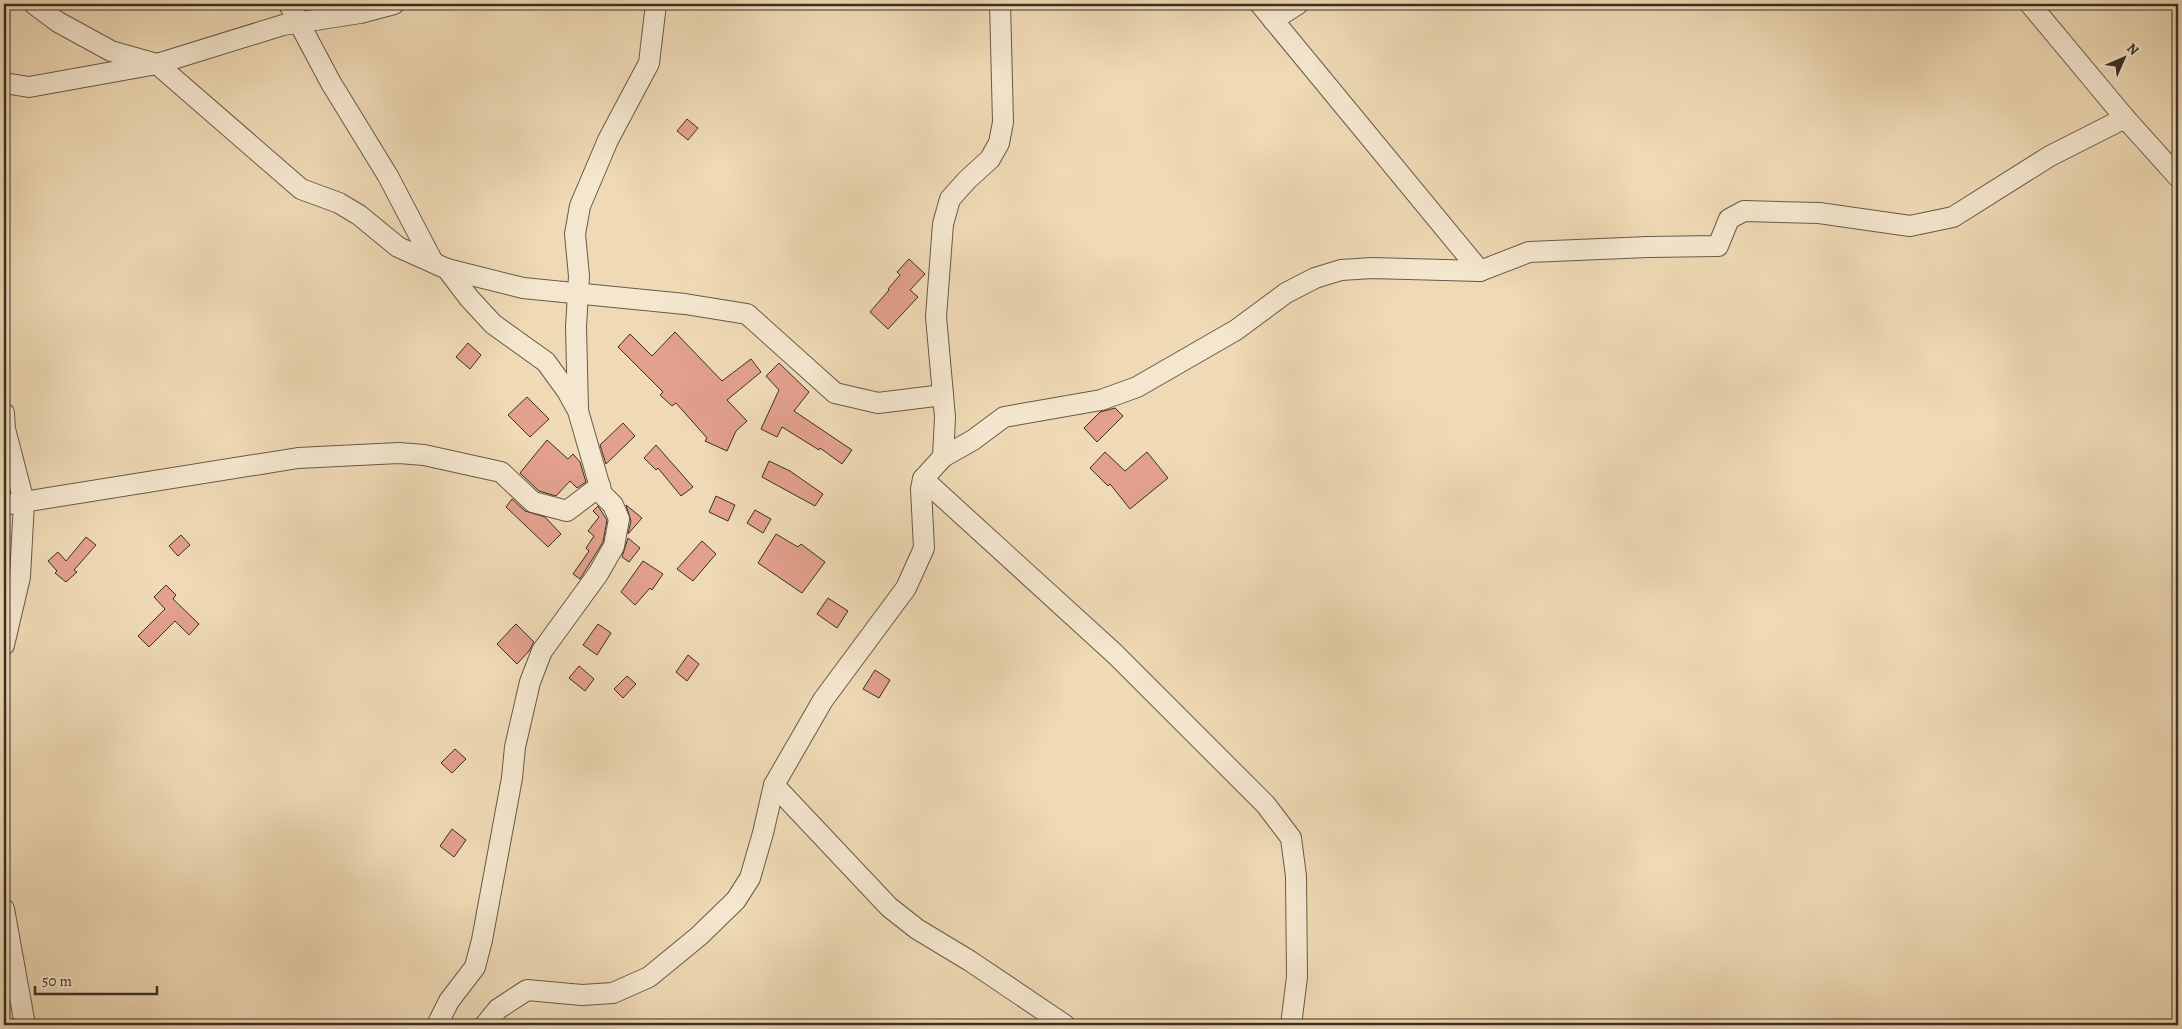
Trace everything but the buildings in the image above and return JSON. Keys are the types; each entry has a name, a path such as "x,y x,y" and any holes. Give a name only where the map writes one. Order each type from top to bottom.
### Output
{"street":[{"path":"34,4 58,22 111,51 157,64 301,189 339,203 359,215 398,246 440,266 524,288 685,304 747,314 835,393 878,402 943,395"},
{"path":"289,4 331,83 440,266 493,324 546,362 567,391 578,411 602,494 612,505 619,519 614,546 598,574 542,651 530,682 515,747 512,778 480,949 475,967 449,1001 437,1025"},
{"path":"4,83 30,87 157,64 283,25 360,13 394,4"},
{"path":"578,411 576,327 578,292 575,234 580,206 608,140 649,63 656,4"},
{"path":"943,457 945,417 936,317 943,224 950,199 966,180 990,160 999,143 1003,122 1000,4"},
{"path":"1260,4 1480,271"},
{"path":"1273,20 1298,4"},
{"path":"2030,4 2125,118 2178,176"},
{"path":"485,1025 498,1009 527,990 582,995 613,993 649,977 699,936 736,900 750,878 774,785 823,700 906,588 924,548 921,490 923,479 943,457 973,440 1004,417 1101,400 1137,387 1236,330 1286,293 1315,278 1341,270 1372,268 1480,271 1530,252 1718,246 1730,219 1744,211 1819,213 1910,226 1953,217 2050,156 2125,118"},
{"path":"4,413 5,429 24,502 20,577 4,645"},
{"path":"4,505 298,458 370,454 424,455 501,472 533,502 567,511 600,486"},
{"path":"923,479 1115,654 1266,806 1291,838 1296,876 1297,977 1292,1025"},
{"path":"774,785 889,907 917,929 970,961 1065,1025"},
{"path":"4,909 25,1025"}]}
